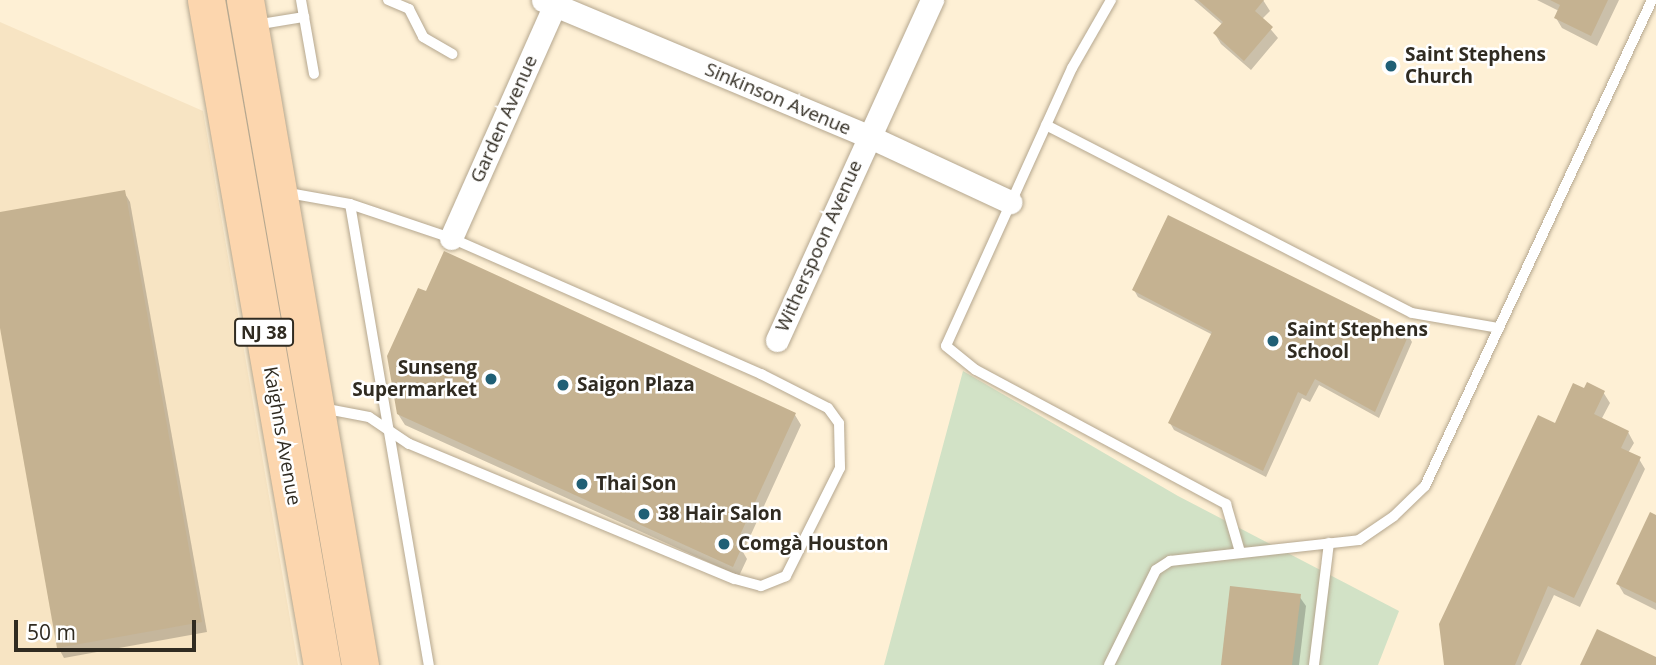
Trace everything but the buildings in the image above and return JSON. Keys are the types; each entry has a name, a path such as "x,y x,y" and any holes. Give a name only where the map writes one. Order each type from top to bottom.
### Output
{"highway":[{"name":"Kaighns Avenue","path":"206,0 321,665"},
{"name":"Kaighns Avenue","path":"248,13 360,665"}],"street":[{"name":"Witherspoon Avenue","path":"777,340 932,0"},
{"name":"Sinkinson Avenue","path":"552,2 868,136 1010,202"},
{"name":"Garden Avenue","path":"451,237 552,2"}],"lane":[{"path":"301,0 314,74"},
{"path":"388,0 411,5 423,37 453,54"},
{"path":"1111,0 1100,14 1046,125 946,345 976,370 1226,504 1240,552"},
{"path":"1109,665 1156,570 1170,561 1359,540 1394,516 1425,486 1652,0"},
{"path":"248,13 304,17"},
{"path":"1046,125 1412,313 1499,328"},
{"path":"278,191 350,204 451,237 761,374 828,408 839,423 840,468 786,576 761,586 734,579 409,444 369,417 316,407"},
{"path":"350,204 429,665"},
{"path":"1314,665 1329,543"}],"shaded area":[{"path":"0,22 203,111 298,665 0,665"}],"green space":[{"path":"963,371 1178,496 1399,611 1378,665 884,665"}],"place":[{"name":"Saint Stephens Church","path":"1391,66"},
{"name":"Saint Stephens School","path":"1273,341"},
{"name":"Sunseng Supermarket","path":"491,379"},
{"name":"Saigon Plaza","path":"563,385"},
{"name":"Thai Son","path":"582,484"},
{"name":"38 Hair Salon","path":"644,514"},
{"name":"Comgà Houston","path":"724,544"}]}
